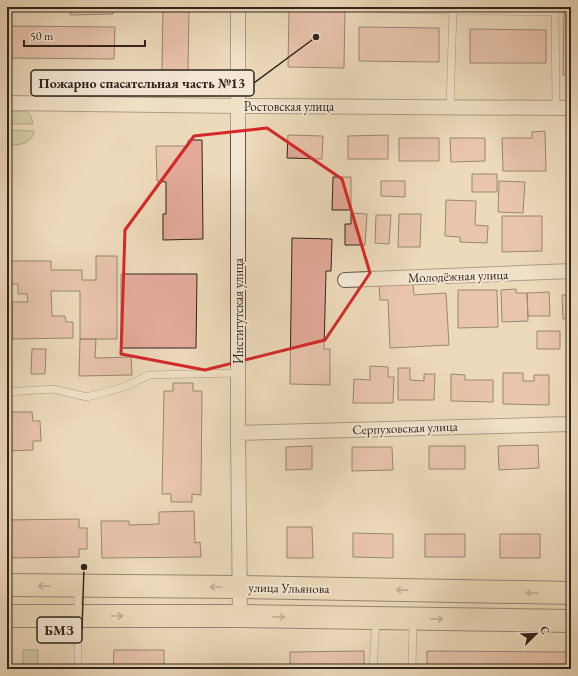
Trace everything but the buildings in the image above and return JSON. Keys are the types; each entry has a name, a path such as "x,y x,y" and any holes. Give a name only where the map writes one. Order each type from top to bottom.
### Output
{"main road":[{"name":"улица Ульянова","path":"7,585 240,587 571,593"},
{"path":"7,616 240,616 571,622"}],"street":[{"name":"Институтская улица","path":"238,7 238,433 240,616"},
{"name":"Ростовская улица","path":"7,103 571,108"},
{"name":"Молодёжная улица","path":"345,280 571,271"},
{"name":"Серпуховская улица","path":"238,433 571,424"}],"lane":[{"path":"379,10 555,9 556,108"},
{"path":"450,107 452,10"},
{"path":"7,392 53,390 87,397 124,387 149,375 238,373"},
{"path":"78,586 78,669"},
{"path":"373,669 376,618"},
{"path":"412,669 413,618"}],"highlighted area":[{"path":"267,128 342,179 370,273 325,340 205,370 121,354 125,230 194,136"}],"green space":[{"path":"7,111 26,111 31,116 33,124 7,124"},
{"path":"7,130 34,131 33,136 27,142 7,145"},
{"path":"23,650 38,650 38,669 23,669"}],"place":[{"name":"Пожарно спасательная часть №13","path":"316,37"},
{"name":"БМЗ","path":"84,567"}]}
